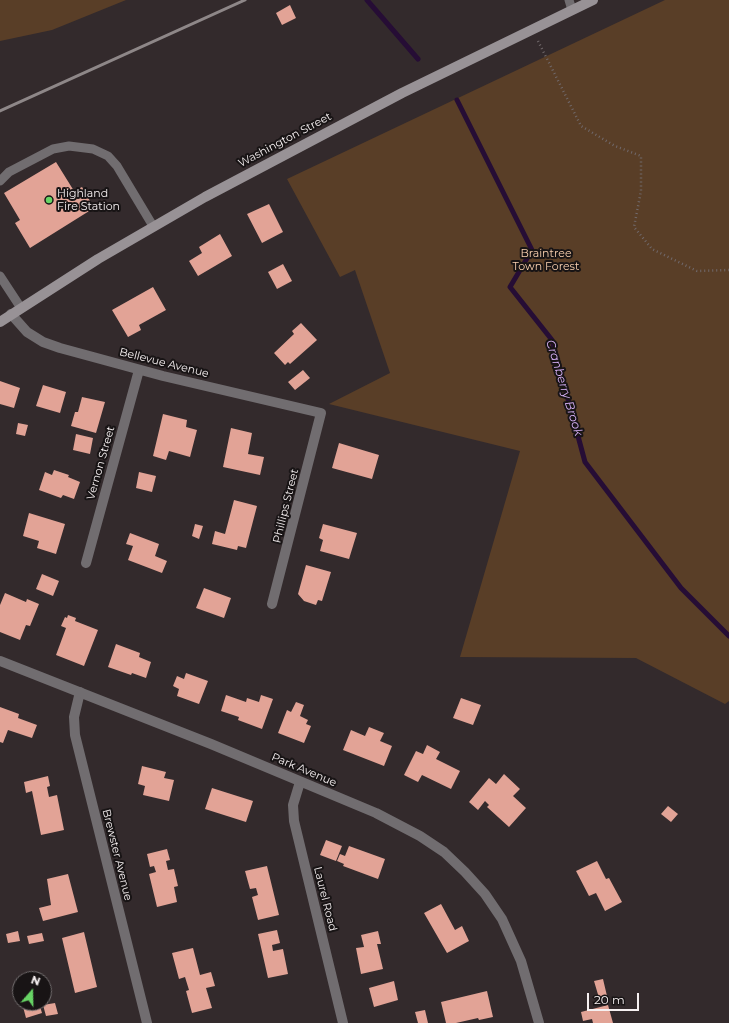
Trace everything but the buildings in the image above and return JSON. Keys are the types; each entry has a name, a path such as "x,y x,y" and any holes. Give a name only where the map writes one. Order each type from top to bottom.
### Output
{"main road":[{"name":"Washington Street","path":"0,322 20,308 153,226 287,152 532,28 571,5 593,0"}],"street":[{"name":"Bellevue Avenue","path":"11,314 27,332 43,342 140,370 321,413"},
{"name":"Vernon Street","path":"86,563 140,370"},
{"name":"Phillips Street","path":"272,604 321,413"},
{"name":"Park Avenue","path":"0,661 300,782 408,828 455,861 480,888 502,919 516,946 539,1023"},
{"name":"Brewster Avenue","path":"80,692 74,717 75,735 147,1023"},
{"name":"Laurel Road","path":"300,782 293,805 294,821 343,1023"}],"lane":[{"path":"0,181 9,172 53,149 69,146 92,149 108,156 117,166 153,226"},
{"path":"0,276 20,308"}],"path":[{"path":"532,28 581,126 615,146 641,156 642,191 634,227 652,249 697,271 729,270"}],"green space":[{"path":"0,0 126,0 52,30 0,41"},
{"name":"Braintree Town Forest","path":"665,0 729,0 729,701 725,704 636,658 460,657 520,451 329,404 390,373 355,270 340,277 287,179"}],"waterway":[{"name":"Cranberry Brook","path":"367,0 418,59"},
{"name":"Cranberry Brook","path":"457,100 532,250 510,287 552,340 585,462 681,588 729,636"}],"railway":[{"path":"0,111 245,0"}],"place":[{"name":"Highland Fire Station","path":"49,200"}]}
